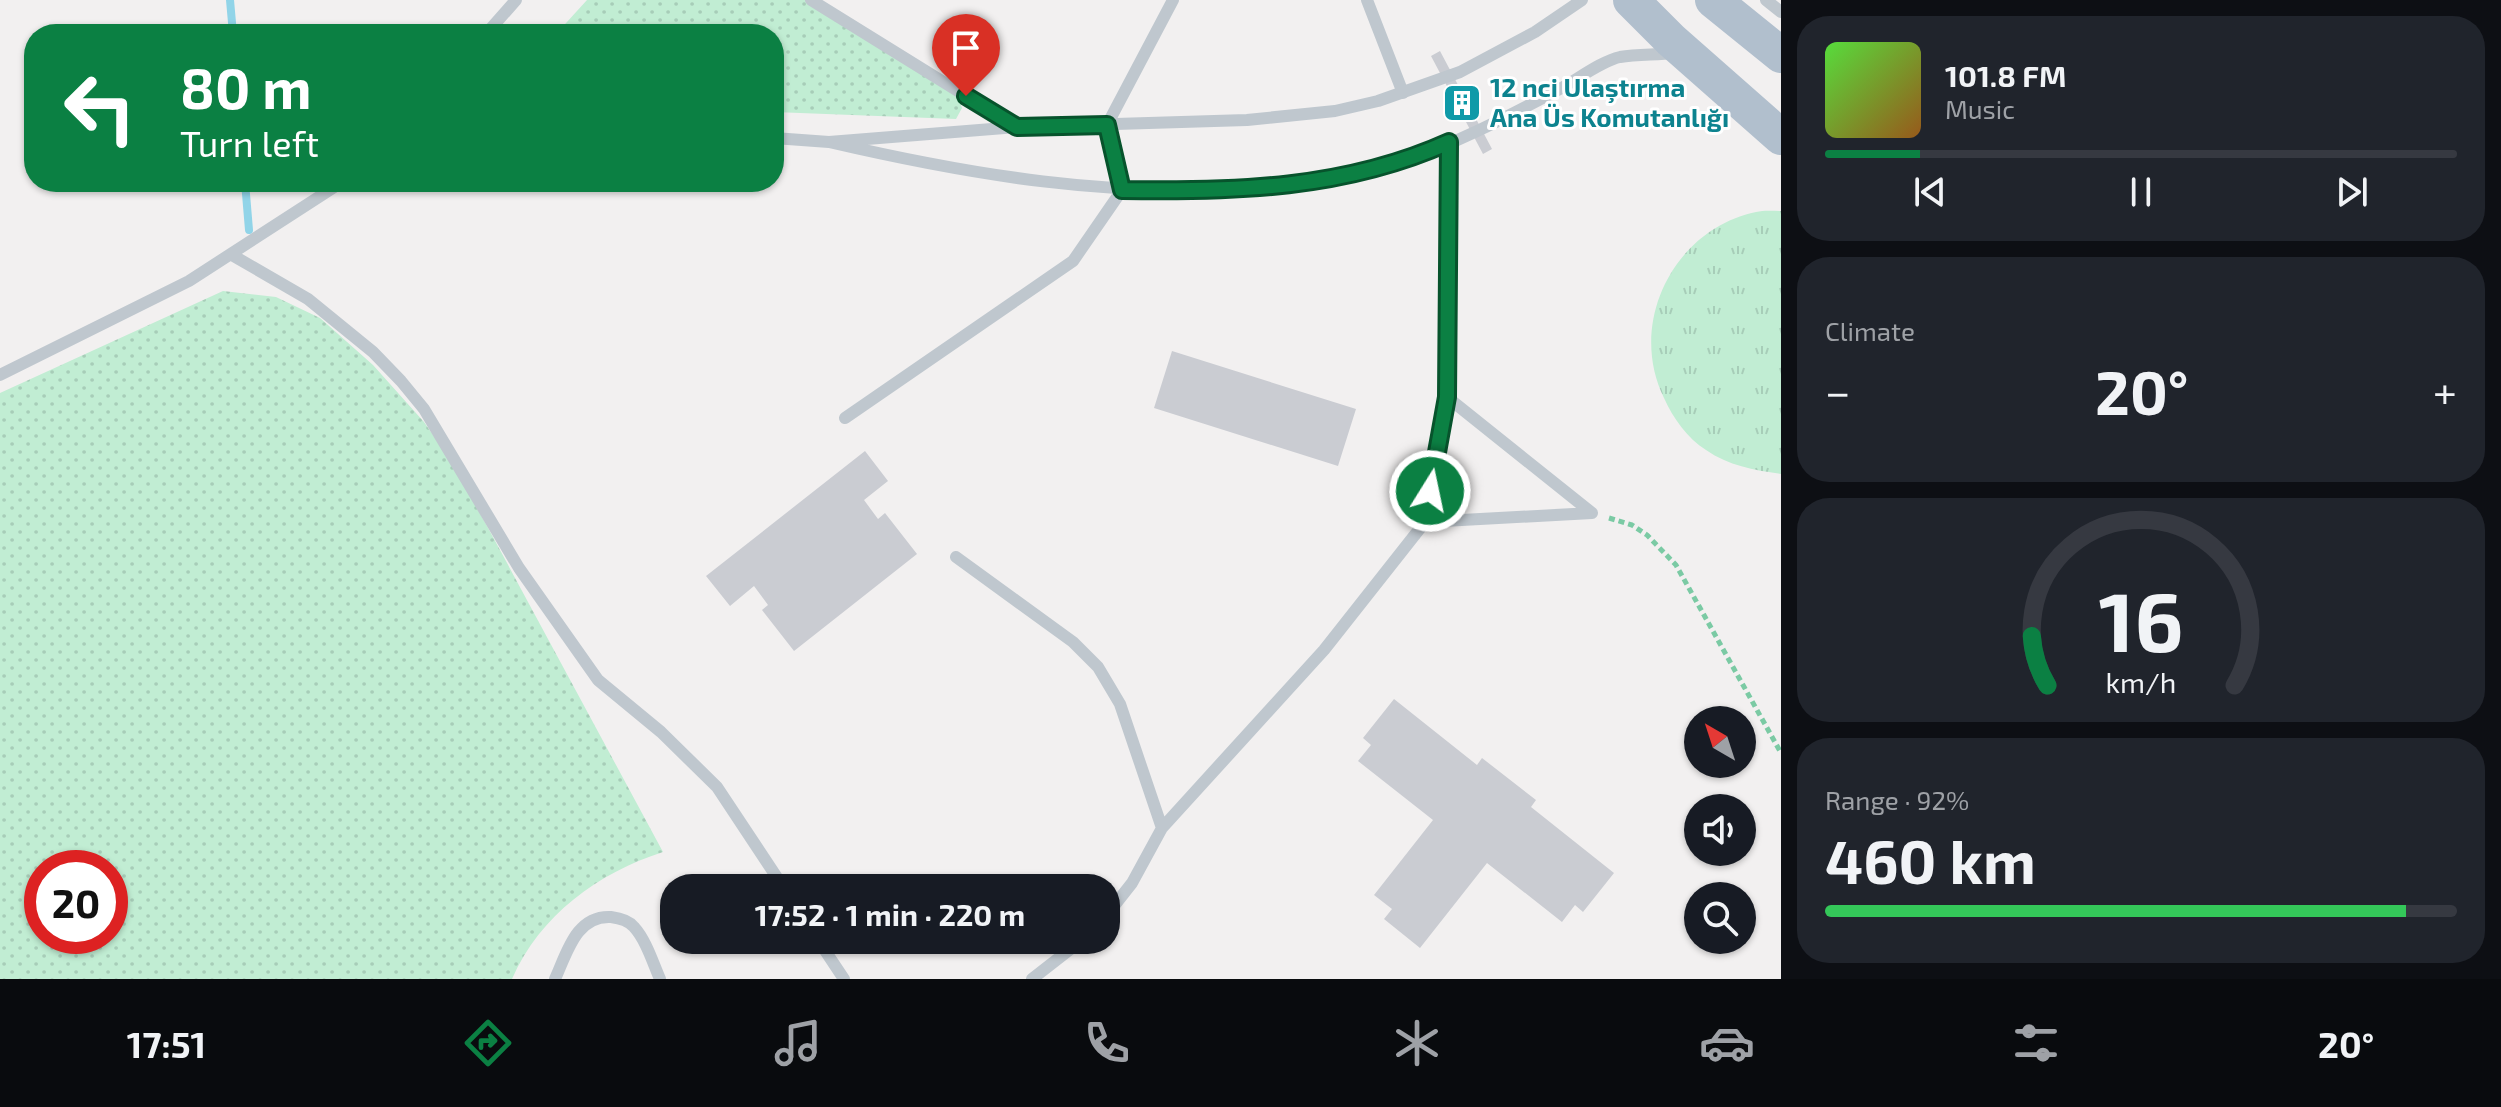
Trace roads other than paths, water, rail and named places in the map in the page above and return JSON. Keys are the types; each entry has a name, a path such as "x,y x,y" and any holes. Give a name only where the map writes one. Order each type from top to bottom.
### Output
{"main road":[{"path":"1631,0 1781,137"},
{"path":"1713,0 1781,55"}],"lane":[{"path":"495,24 516,0"},
{"path":"811,0 1017,127"},
{"path":"845,418 1073,261 1122,190 1107,125 1173,0"},
{"path":"1367,0 1403,93"},
{"path":"829,142 1017,127 1292,117 1335,111 1403,93 1460,72 1498,54 1582,0"},
{"path":"1766,0 1781,12"},
{"path":"784,139 829,142 951,168 1036,181 1122,190 1229,190 1321,181 1395,164 1524,108 1617,58 1686,52"},
{"path":"1120,898 1132,883 1162,828 1324,650 1425,522 1447,397 1449,142"},
{"path":"0,375 189,281 327,192"},
{"path":"232,255 308,299 352,334 401,381 431,420 519,568 598,680 661,732 717,787 775,874"},
{"path":"1425,522 1592,513 1447,397"},
{"path":"956,557 1073,642 1098,667 1120,704 1162,828"},
{"path":"555,979 577,932 593,920 611,917 637,929 660,979"},
{"path":"827,954 844,979"},
{"path":"1032,979 1064,954"}],"waterway":[{"path":"230,0 232,24"},
{"path":"246,192 249,230"}],"place":[{"name":"12 nci Ulaştırma Ana Üs Komutanlığı","path":"1462,103"}]}
